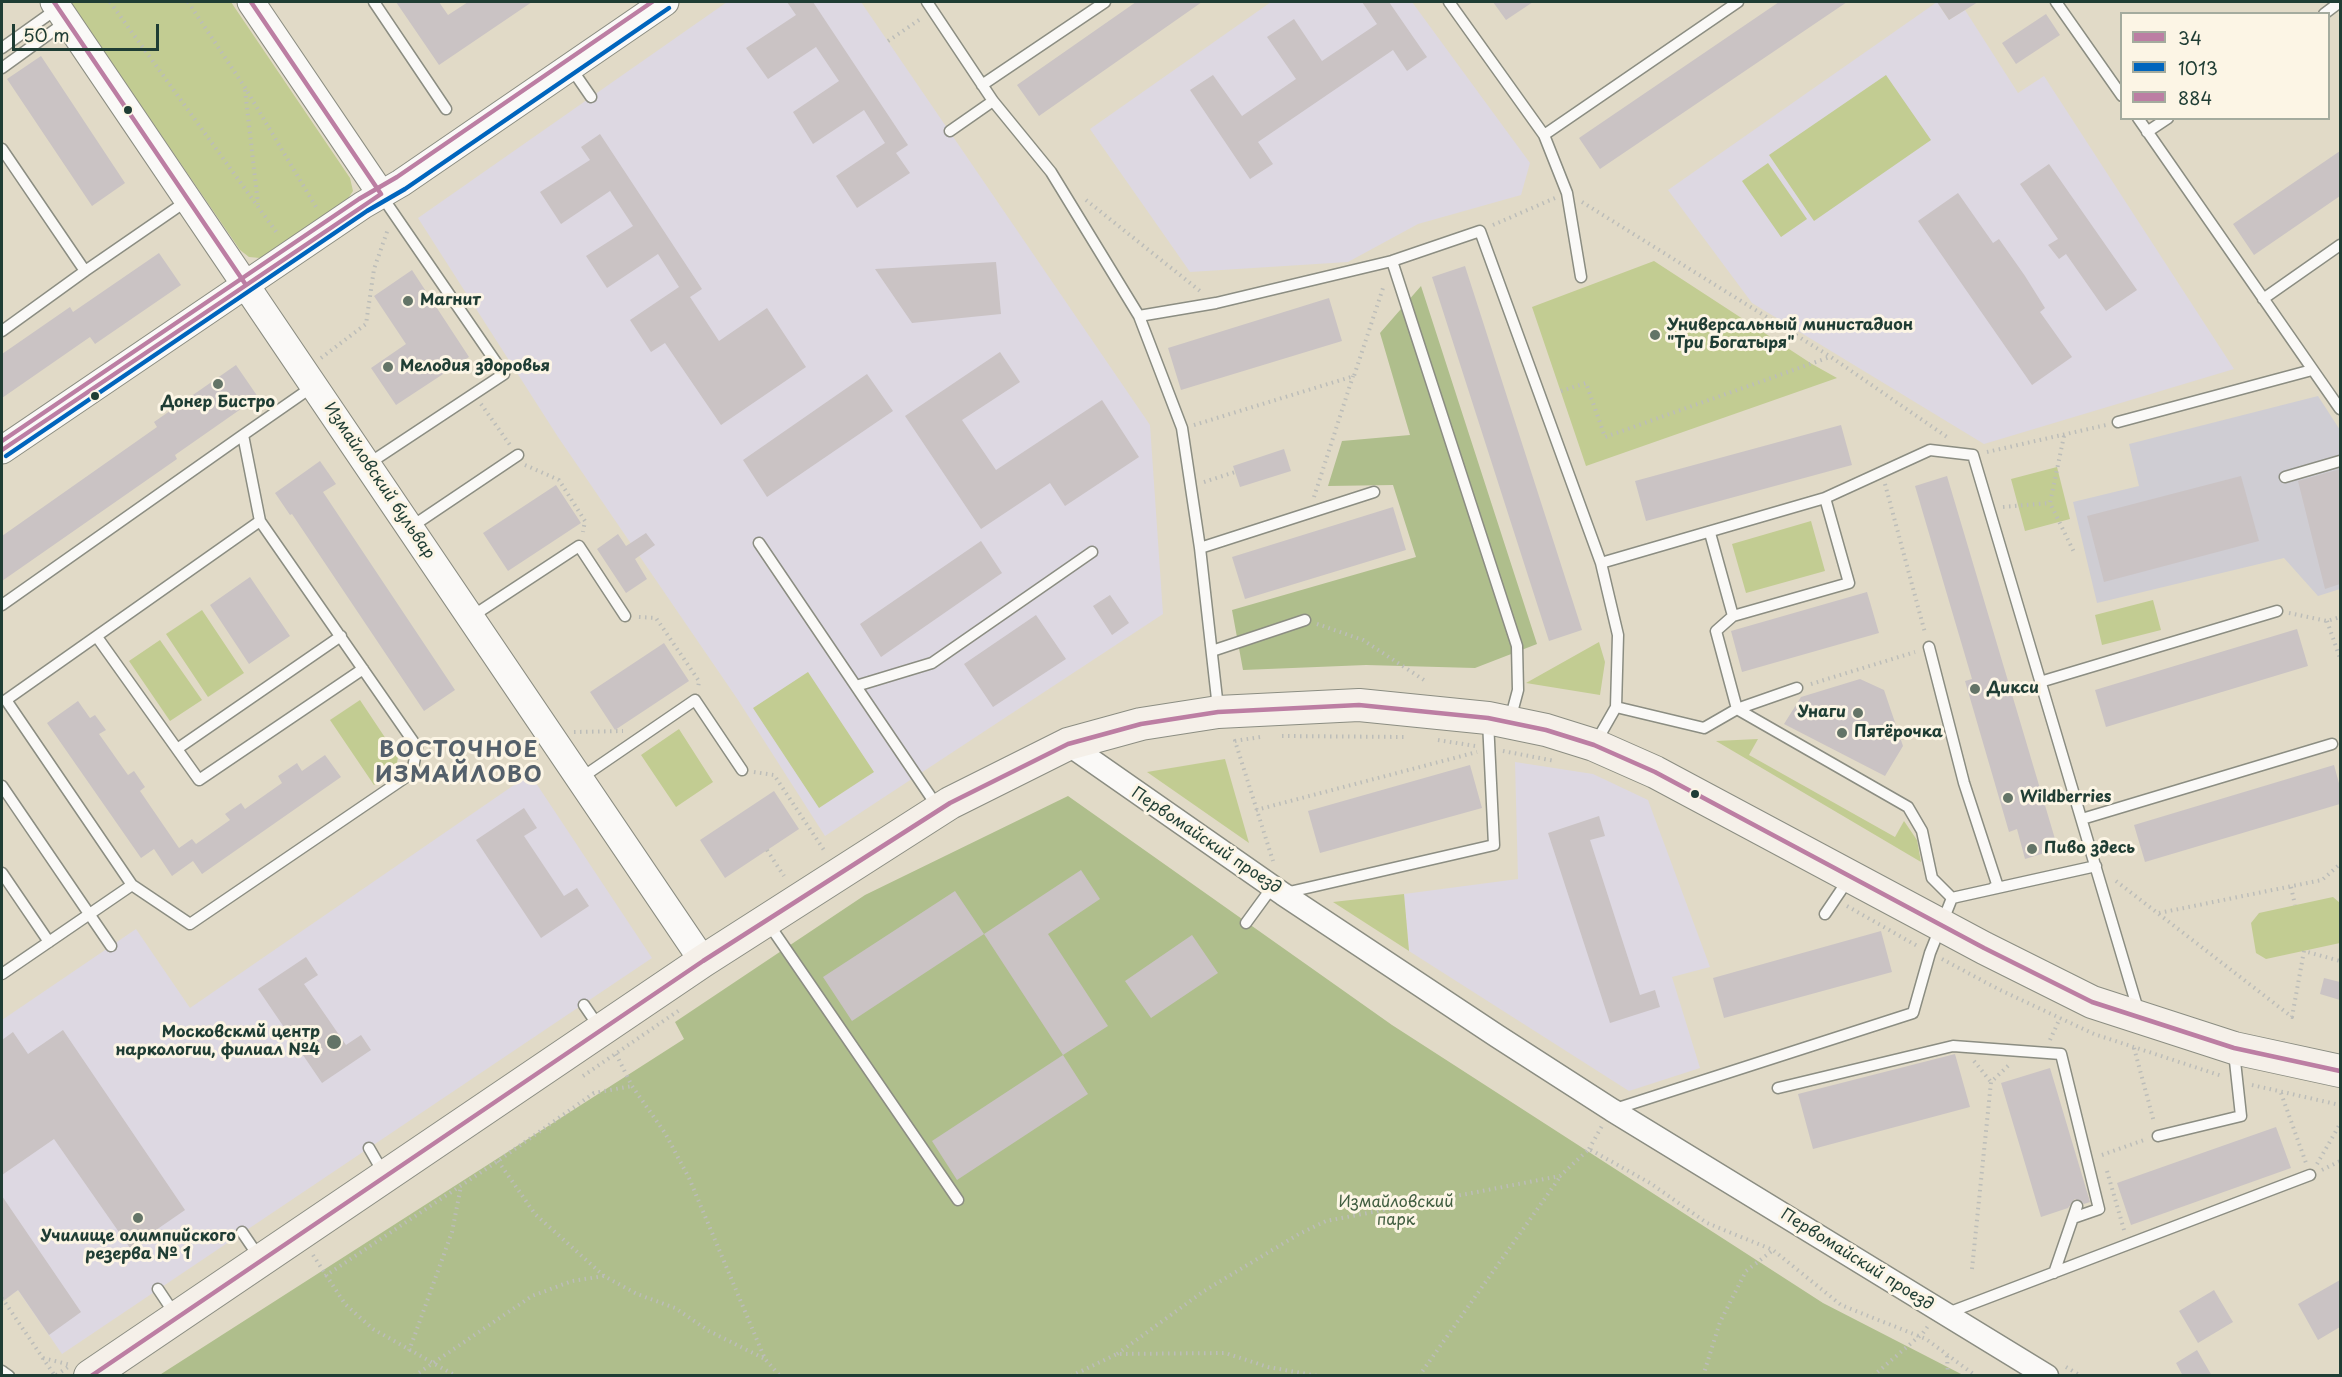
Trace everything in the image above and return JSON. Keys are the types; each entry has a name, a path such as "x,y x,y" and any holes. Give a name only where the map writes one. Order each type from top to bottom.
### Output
{"main road":[{"path":"81,1370 177,1318 386,1176 609,1042 703,961 939,810 1068,744 1141,724 1218,712 1359,705 1499,720 1594,745 1655,772 1843,888 1947,911 2061,987 2092,1002 2137,1033 2234,1048 2340,1071"}],"street":[{"path":"2,450 246,285 387,203 665,2"},
{"path":"254,3 387,203"},
{"name":"Измайловский бульвар","path":"60,10 246,285 316,373 367,465 703,961"},
{"name":"Первомайский проезд","path":"1068,744 1278,890 1612,1110 2047,1376"}],"lane":[{"path":"374,2 446,109"},
{"path":"982,85 1105,2"},
{"path":"1449,2 1544,135 1568,193 1581,277"},
{"path":"1544,135 1738,2"},
{"path":"2056,2 2120,95"},
{"path":"2327,12 2340,2"},
{"path":"930,6 993,101 1051,172 1139,316 1182,429 1200,548 1218,712"},
{"path":"2,48 60,10"},
{"path":"2,68 60,10"},
{"path":"571,68 591,97"},
{"path":"950,131 993,101"},
{"path":"2139,120 2340,409"},
{"path":"2147,132 2165,120"},
{"path":"2,149 85,271"},
{"path":"2,331 189,200"},
{"path":"367,465 504,374 387,203"},
{"path":"1139,316 1216,303 1392,261 1480,231 1601,563 1618,635 1616,707 1594,745"},
{"path":"2263,299 2340,245"},
{"path":"1246,923 1278,890 1494,844 1489,749 1499,720 1518,690 1517,646 1392,261"},
{"path":"2118,422 2312,370"},
{"path":"2,605 243,435 316,373"},
{"path":"243,435 260,521 417,747 412,773 190,924 132,885 4,698 98,637 260,521"},
{"path":"1601,563 1825,498 1930,450 1973,455 2096,866 2137,1033"},
{"path":"410,527 518,456"},
{"path":"2285,477 2340,461"},
{"path":"1200,548 1374,492"},
{"path":"1825,498 1849,584 1733,616 1716,631 1737,709 1908,807 1922,831 1932,878 1947,911"},
{"path":"1710,533 1733,616"},
{"path":"759,543 939,810"},
{"path":"471,617 579,546 625,616"},
{"path":"856,686 932,663 1092,552"},
{"path":"2040,682 2277,610"},
{"path":"1212,651 1305,620"},
{"path":"177,748 341,636"},
{"path":"98,637 199,780 363,669"},
{"path":"1929,647 1964,783 1998,887"},
{"path":"1616,707 1704,728 1737,709 1797,688"},
{"path":"580,778 695,700 742,770"},
{"path":"2082,819 2332,744"},
{"path":"2,786 111,946"},
{"path":"1612,1110 1913,1014 1930,953 1947,911 1998,887 2096,866"},
{"path":"2,873 49,942"},
{"path":"2,974 132,885"},
{"path":"1825,915 1843,888"},
{"path":"765,920 958,1200"},
{"path":"584,1005 609,1042"},
{"path":"1778,1088 1953,1046 2061,1054 2099,1209 2073,1218"},
{"path":"2158,1136 2241,1116 2234,1048"},
{"path":"369,1148 386,1176"},
{"path":"1945,1314 2310,1175"},
{"path":"2054,1273 2077,1206"},
{"path":"242,1232 262,1261"},
{"path":"158,1289 177,1318"},
{"path":"2,1371 9,1376"}],"path":[{"path":"110,2 277,233"},
{"path":"188,2 244,86 316,207"},
{"path":"888,41 930,6"},
{"path":"244,86 258,207"},
{"path":"1051,172 1216,303"},
{"path":"1480,231 1568,193 1831,357 1973,455 2118,422"},
{"path":"316,373 366,324 387,203"},
{"path":"1309,513 1392,261"},
{"path":"1561,391 1586,383 1605,437 1831,357"},
{"path":"1182,429 1354,376"},
{"path":"474,394 525,466 559,480 585,521 579,546"},
{"path":"2064,436 2050,503 2074,552"},
{"path":"1190,486 1235,472"},
{"path":"1797,688 1929,647 1881,472"},
{"path":"1988,508 2050,503"},
{"path":"2277,610 2327,621 2340,617"},
{"path":"625,616 656,618 699,681 695,700"},
{"path":"1305,620 1363,640 1427,682"},
{"path":"2327,621 2340,658"},
{"path":"570,732 650,731"},
{"path":"1266,736 1235,741 1278,890"},
{"path":"1277,736 1418,737"},
{"path":"1428,739 1560,762"},
{"path":"417,747 542,759"},
{"path":"1256,810 1489,749"},
{"path":"742,770 774,774 824,850"},
{"path":"767,850 784,876"},
{"path":"2158,914 2322,880 2340,864"},
{"path":"2096,866 2292,1017 2304,951 2340,962"},
{"path":"2291,887 2295,905"},
{"path":"1843,888 1930,953 2094,1034 2137,1033 2237,1080 2281,1093 2340,1105"},
{"path":"2045,1052 2060,1018"},
{"path":"2129,1245 2102,1153 2158,1136 2137,1033"},
{"path":"609,1042 632,1086 665,1133 688,1178 765,1359 780,1376"},
{"path":"1972,1269 1990,1082"},
{"path":"325,1276 498,1161 594,1093 632,1086"},
{"path":"2281,1093 2310,1175"},
{"path":"2310,1175 2340,1124"},
{"path":"1419,1376 1560,1176 1589,1149 1650,1183 1707,1223 1773,1250 1841,1305 1921,1335 1976,1376"},
{"path":"498,1161 535,1214 604,1276 637,1294 675,1308 709,1331 765,1359"},
{"path":"2310,1175 2340,1161"},
{"path":"1071,1376 1117,1354 1204,1291 1299,1234 1326,1221 1560,1176"},
{"path":"409,1351 452,1232 461,1186"},
{"path":"1704,1376 1719,1322 1746,1271 1773,1250"},
{"path":"312,1254 345,1304 373,1329 456,1376"},
{"path":"414,1376 532,1296 572,1281 604,1276"},
{"path":"2,1298 55,1376"},
{"path":"1873,1376 1921,1335"},
{"path":"1117,1354 1225,1353 1268,1367 1318,1376"},
{"path":"1947,1356 1948,1376"},
{"path":"43,1358 81,1370"}],"shaded area":[{"path":"727,2 861,2 1150,425 1163,614 825,836 738,700 558,437 418,218"},
{"path":"1271,2 1412,2 1530,163 1521,195 1418,224 1348,262 1190,272 1090,129"},
{"path":"1937,2 1949,20 1965,10 2018,93 2044,76 2234,369 1984,444 1752,303 1668,190"},
{"path":"2318,396 2340,430 2340,589 2318,596 2284,558 2097,603 2073,502 2139,486 2129,444"},
{"path":"1515,762 1593,774 1648,800 1710,967 1672,977 1700,1068 1629,1091 1409,951 1404,894 1518,879"},
{"path":"530,774 652,958 62,1354 18,1290 6,1298 2,1291 2,1020 136,929 190,1008"}],"green space":[{"path":"70,2 231,2 350,178 353,191 347,200 260,258 249,257 240,250"},
{"path":"1886,75 1931,140 1814,221 1769,155"},
{"path":"1768,163 1807,219 1781,237 1742,181"},
{"name":"Универсальный министадион \"Три Богатыря\"","path":"1654,261 1837,378 1586,466 1532,307"},
{"path":"1421,286 1537,644 1475,668 1366,665 1243,670 1232,610 1416,557 1393,485 1328,486 1342,441 1410,435 1380,333"},
{"path":"2057,467 2070,519 2025,531 2011,479"},
{"path":"1811,521 1825,571 1746,593 1732,544"},
{"path":"2153,600 2161,630 2102,645 2095,615"},
{"path":"202,610 244,673 208,697 166,634"},
{"path":"160,640 202,700 170,721 129,661"},
{"path":"1599,642 1605,662 1600,695 1526,683"},
{"path":"808,672 874,772 819,808 753,708"},
{"path":"360,700 398,757 396,769 374,785 330,720"},
{"path":"679,729 713,782 676,807 641,755"},
{"path":"1758,739 1749,755 1895,837 1904,821 1917,840 1921,862 1716,741"},
{"path":"1225,759 1249,843 1147,772"},
{"name":"Измайловский парк","path":"1068,796 1392,1025 1823,1303 1963,1375 158,1376 684,1039 675,1022 865,895"},
{"path":"1404,894 1409,951 1333,902"},
{"path":"2333,897 2340,903 2340,943 2266,959 2256,953 2251,923 2259,913"}],"building":[{"path":"396,2 439,2 448,15 468,2 532,2 439,65"},
{"path":"787,2 813,2 908,145 896,153 910,173 857,208 836,176 885,143 864,110 813,144 793,112 839,81 816,47 768,79 746,48 796,15"},
{"path":"1136,2 1202,2 1039,116 1017,85"},
{"path":"1362,2 1389,2 1427,57 1407,71 1393,50 1258,142 1273,164 1250,179 1190,90 1213,75 1242,116 1296,79 1267,37 1294,19 1322,61 1377,24"},
{"path":"1493,2 1533,2 1506,20"},
{"path":"1779,2 1847,2 1600,169 1579,138"},
{"path":"1937,2 1978,2 1949,20"},
{"path":"2046,14 2060,35 2016,64 2002,43"},
{"path":"41,56 125,183 92,206 7,79"},
{"path":"600,134 702,289 690,297 719,341 767,308 806,367 721,425 665,343 651,352 630,320 679,287 658,254 607,288 586,256 633,226 610,191 561,224 540,192 590,160 581,147"},
{"path":"2340,151 2340,196 2254,255 2233,224"},
{"path":"2049,164 2137,290 2106,311 2066,254 2059,259 2048,245 2058,239 2020,184"},
{"path":"1958,193 1993,243 1999,239 2025,276 2045,308 2040,312 2072,357 2032,385 1918,221"},
{"path":"159,253 181,285 95,344 90,337 2,398 2,354 70,307 73,312"},
{"path":"996,262 1001,314 912,323 875,269"},
{"path":"1465,266 1582,630 1549,641 1432,277"},
{"path":"412,270 469,357 396,405 371,368 406,344 374,296"},
{"path":"1329,298 1342,341 1181,390 1168,348"},
{"path":"1000,352 1020,382 962,420 996,470 1102,400 1139,457 1065,506 1050,483 981,529 905,416"},
{"path":"236,365 258,397 175,455 177,459 2,581 2,536 157,427 154,422"},
{"path":"867,374 893,411 767,497 743,460"},
{"path":"1841,425 1852,465 1646,521 1635,481"},
{"path":"1284,449 1291,471 1240,487 1233,466"},
{"path":"320,461 336,484 323,492 455,690 424,711 292,514 290,515 275,493"},
{"path":"2340,469 2340,584 2325,589 2298,481"},
{"path":"1947,476 2058,849 2025,859 2017,829 2009,832 1965,681 1972,679 1915,486"},
{"path":"2241,476 2259,541 2104,582 2087,516"},
{"path":"556,485 581,523 508,571 483,533"},
{"path":"1393,507 1406,550 1245,599 1232,557"},
{"path":"646,533 655,545 635,559 647,579 626,593 597,549 618,534 626,546"},
{"path":"981,541 1002,573 881,657 860,624"},
{"path":"250,577 290,636 249,664 210,605"},
{"path":"1867,592 1879,633 1742,672 1731,631"},
{"path":"1110,595 1129,623 1112,635 1093,606"},
{"path":"1036,615 1066,659 993,707 964,664"},
{"path":"2297,629 2308,666 2106,727 2095,690"},
{"path":"664,643 689,681 615,730 590,692"},
{"path":"1860,679 1884,690 1903,746 1885,776 1784,724 1801,697"},
{"path":"78,701 90,718 95,715 106,730 99,734 128,775 134,771 145,787 140,791 179,848 192,839 196,844 230,820 225,814 241,803 245,809 282,783 278,776 297,763 302,771 325,755 341,777 202,874 193,861 172,876 154,849 141,858 47,723"},
{"path":"1470,765 1482,808 1320,853 1308,811"},
{"path":"2334,765 2340,787 2340,804 2145,862 2134,825"},
{"path":"774,791 799,829 725,878 700,840"},
{"path":"524,808 537,828 524,836 564,896 577,888 589,906 541,938 476,840"},
{"path":"1599,816 1605,836 1590,840 1640,995 1655,990 1660,1007 1610,1023 1548,833"},
{"path":"1081,870 1100,899 1048,934 1108,1026 1063,1055 984,934"},
{"path":"955,891 984,934 852,1021 823,977"},
{"path":"1881,931 1892,972 1724,1018 1713,978"},
{"path":"1192,935 1218,973 1151,1018 1125,981"},
{"path":"306,957 318,975 304,984 346,1045 361,1035 371,1050 322,1083 258,989"},
{"path":"2324,978 2340,982 2340,1000 2320,994"},
{"path":"63,1030 185,1210 130,1248 54,1139 2,1175 2,1040 13,1032 28,1054"},
{"path":"1955,1054 1970,1107 1813,1149 1798,1094"},
{"path":"1063,1055 1088,1094 957,1180 932,1141"},
{"path":"2050,1068 2090,1202 2084,1204 2075,1199 2068,1208 2041,1217 2001,1083"},
{"path":"2276,1127 2291,1168 2131,1225 2117,1183"},
{"path":"2,1196 81,1312 49,1335 18,1290 2,1302"},
{"path":"2340,1280 2340,1327 2318,1340 2298,1304"},
{"path":"2214,1290 2233,1322 2198,1343 2179,1311"},
{"path":"2197,1350 2212,1376 2183,1376 2176,1363"}],"transit line":[{"name":"34","path":"54,2 246,285"},
{"name":"34","path":"2,450 381,194 251,2"},
{"name":"884","path":"2,441 359,199 397,177 652,2"},
{"name":"1013","path":"6,456 367,211 405,189 669,8"},
{"name":"34","path":"91,1376 703,961 950,803 1068,744 1141,724 1218,712 1359,705 1488,718 1546,730 1594,745 1655,772 1984,948 2092,1002 2234,1048 2340,1071"}],"place":[{"name":"Магнит","path":"408,301"},
{"name":"Универсальный министадион \"Три Богатыря\"","path":"1655,335"},
{"name":"Мелодия здоровья","path":"388,367"},
{"name":"Донер Бистро","path":"218,384"},
{"name":"Дикси","path":"1975,689"},
{"name":"Унаги","path":"1858,713"},
{"name":"Пятёрочка","path":"1842,733"},
{"name":"Wildberries","path":"2008,798"},
{"name":"Пиво здесь","path":"2032,849"},
{"name":"Московскмй центр наркологии, филиал №4","path":"334,1042"},
{"name":"Училище олимпийского резерва № 1","path":"138,1218"}],"district":[{"name":"ВОСТОЧНОЕ ИЗМАЙЛОВО","path":"459,764"}]}
